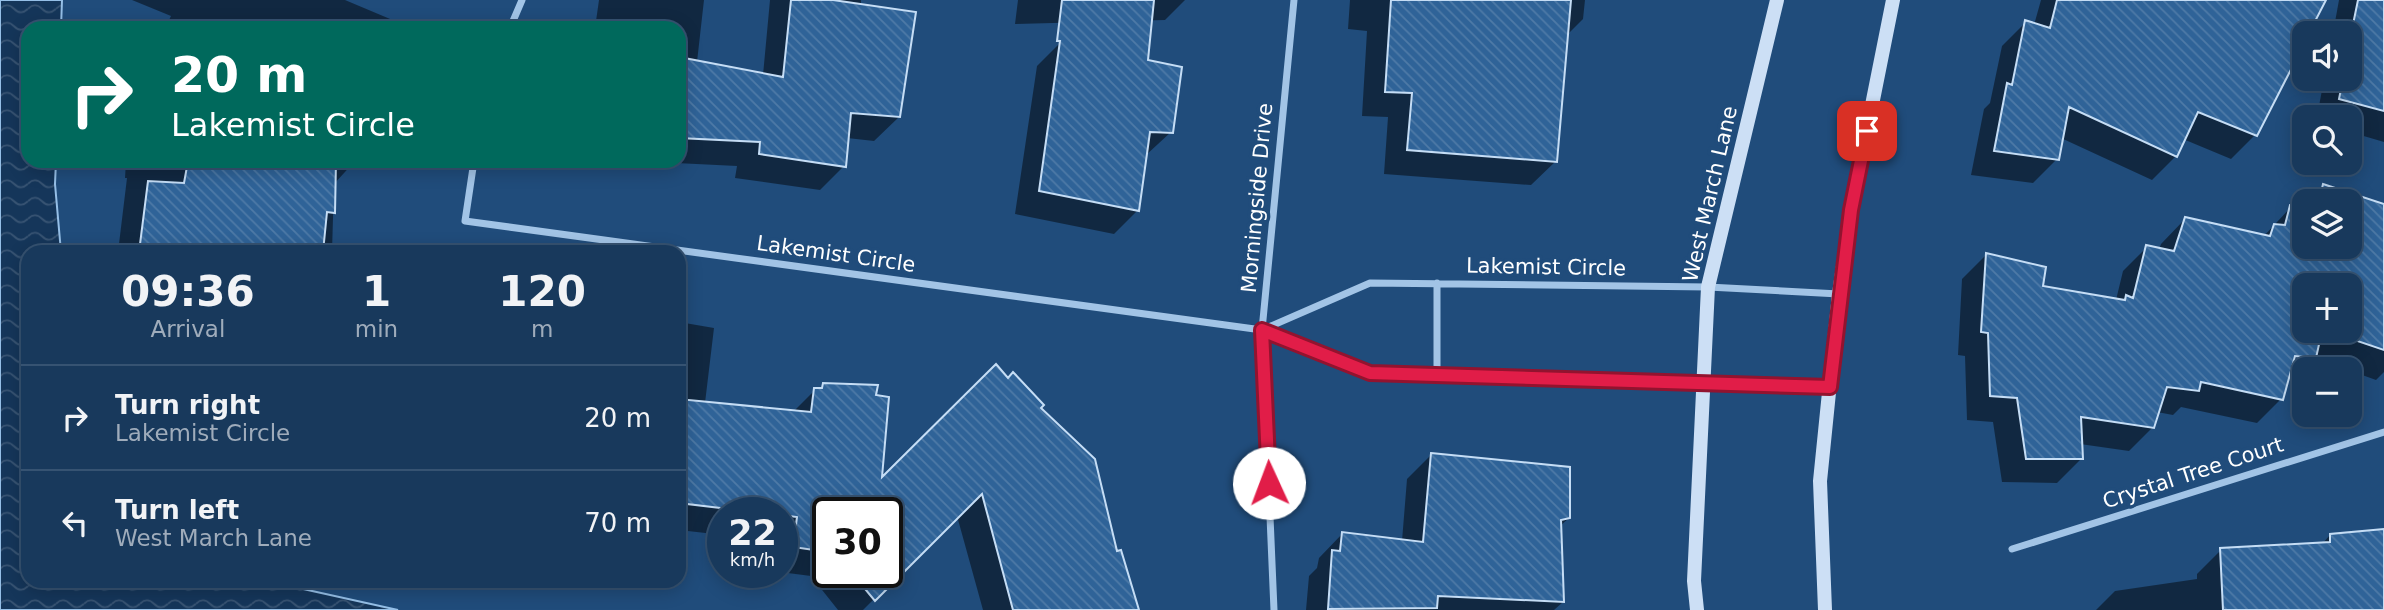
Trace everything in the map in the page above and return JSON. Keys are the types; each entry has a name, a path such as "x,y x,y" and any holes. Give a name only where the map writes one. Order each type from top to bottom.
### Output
{"main road":[{"name":"West March Lane","path":"1697,610 1694,581 1708,287 1777,0"},
{"path":"1825,610 1820,481 1839,294 1851,210 1893,0"}],"street":[{"path":"513,21 522,0"},
{"name":"Morningside Drive","path":"1274,610 1262,330 1294,0"},
{"name":"Lakemist Circle","path":"473,168 465,221 640,245"},
{"name":"Lakemist Circle","path":"686,251 1262,330 1370,373 1830,387"},
{"name":"Lakemist Circle","path":"1262,330 1370,283 1708,287 1839,294"},
{"path":"1437,283 1437,374"},
{"name":"Crystal Tree Court","path":"2012,549 2384,432"}],"water":[{"path":"0,0 62,0 61,21 21,21 21,168 56,168 60,245 21,245 21,588 299,588 398,610 0,610"}],"building":[{"path":"791,0 833,0 916,12 900,117 851,113 846,167 759,154 760,142 686,138 686,58 783,77"},
{"path":"1062,0 1154,0 1148,60 1182,67 1173,133 1150,132 1139,211 1039,191 1060,41 1057,41"},
{"path":"1391,0 1571,0 1557,162 1407,150 1412,93 1385,92"},
{"path":"2057,0 2326,0 2315,21 2292,21 2292,67 2257,136 2198,112 2177,157 2069,107 2059,160 1994,151 2007,83 2012,85 2025,20 2050,28"},
{"path":"2358,0 2384,0 2384,111 2339,99 2341,91 2362,91 2362,21 2354,21"},
{"path":"187,168 336,168 335,213 327,212 324,245 140,245 148,181 184,183"},
{"path":"2323,184 2338,189 2322,189"},
{"path":"2362,197 2384,204 2384,350 2362,343 2362,273 2292,273 2292,343 2319,343 2316,357 2292,357 2283,400 2201,382 2199,391 2167,387 2154,428 2081,417 2083,459 2026,459 2017,398 1990,396 1988,333 1981,332 1986,253 2046,267 2043,286 2125,300 2126,295 2133,298 2146,245 2174,251 2185,217 2270,236 2274,224 2285,225 2290,205 2292,259 2362,259"},
{"path":"996,364 1008,378 1013,372 1044,405 1041,408 1095,459 1117,551 1121,550 1139,610 1013,610 982,494 903,573 903,497 812,497 812,550 798,548 798,497 707,497 707,506 686,504 686,400 811,412 814,388 822,388 823,383 878,385 876,395 889,397 882,477"},
{"path":"1431,453 1570,467 1570,518 1561,520 1564,602 1438,596 1437,608 1328,609 1332,550 1340,551 1342,532 1423,542"},
{"path":"2384,529 2384,610 2223,610 2220,548 2330,542 2330,534"},
{"path":"864,588 888,588 875,601"}],"route":[{"path":"1269,483 1262,330 1370,373 1830,387 1851,210 1867,131"}]}
